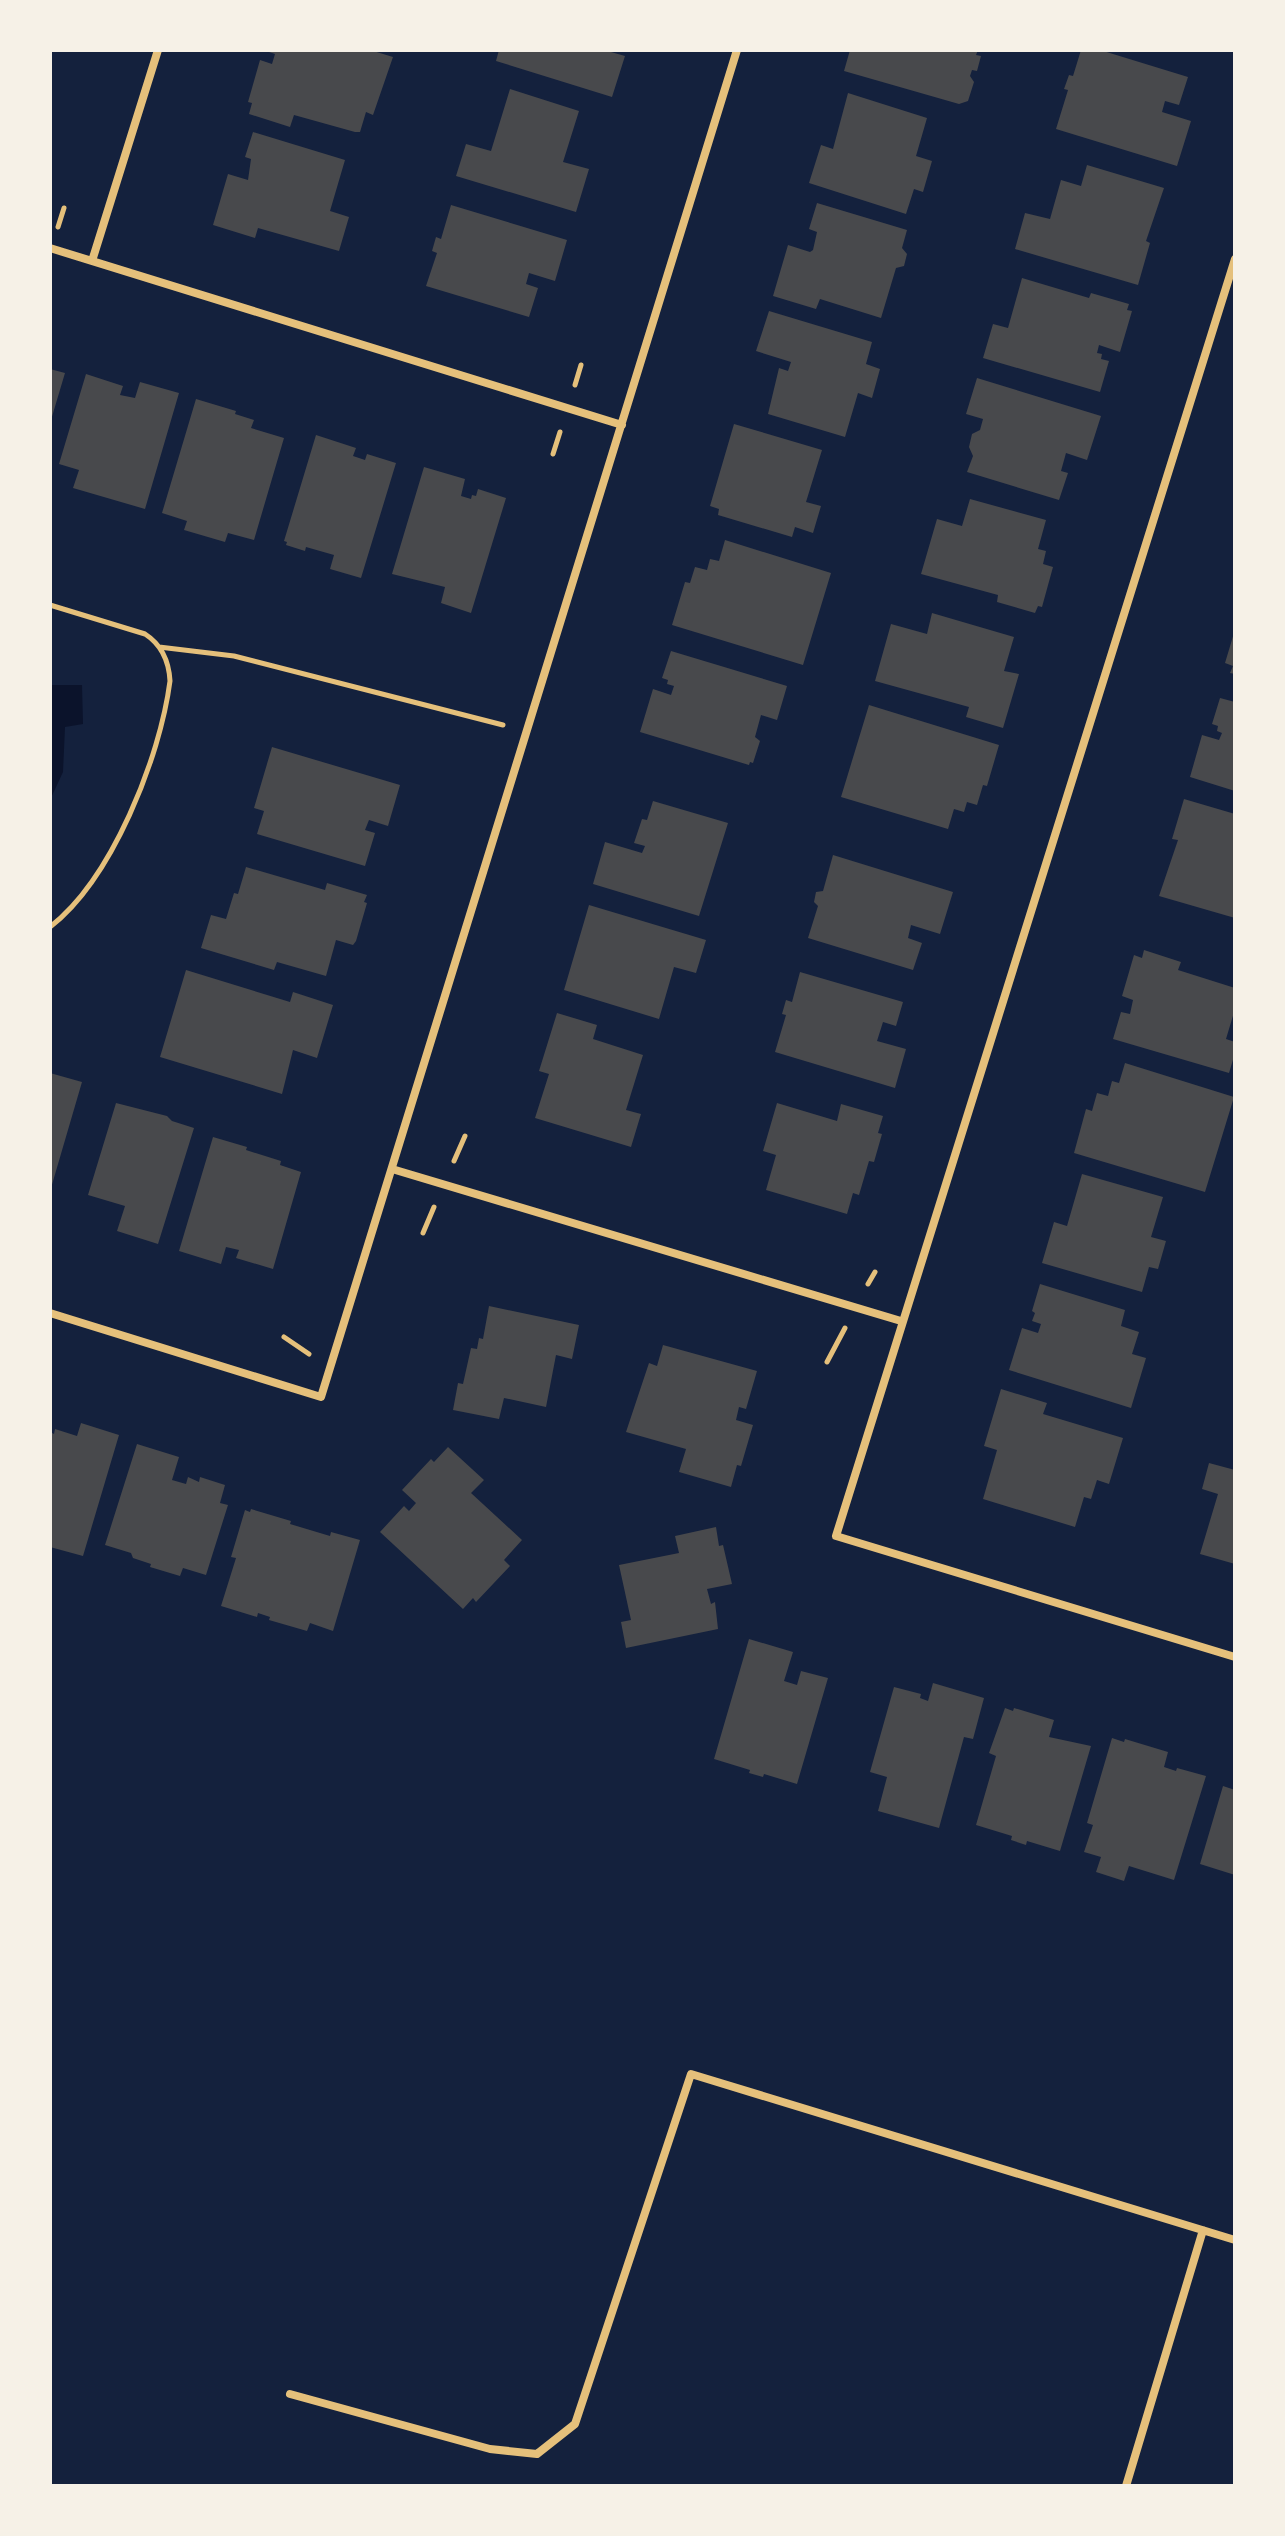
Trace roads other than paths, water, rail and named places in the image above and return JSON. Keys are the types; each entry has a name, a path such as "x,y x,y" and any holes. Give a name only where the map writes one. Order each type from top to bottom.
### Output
{"street":[{"path":"92,261 158,50"},
{"path":"50,1313 321,1397 737,50"},
{"path":"50,248 622,425"},
{"path":"1235,259 836,1536 1235,1657"},
{"path":"392,1169 901,1321"},
{"path":"290,2394 490,2449 537,2454 575,2424 691,2074 1235,2240"},
{"path":"1126,2486 1203,2230"}],"water":[{"path":"50,685 82,685 83,724 65,727 63,772 50,800"}]}
